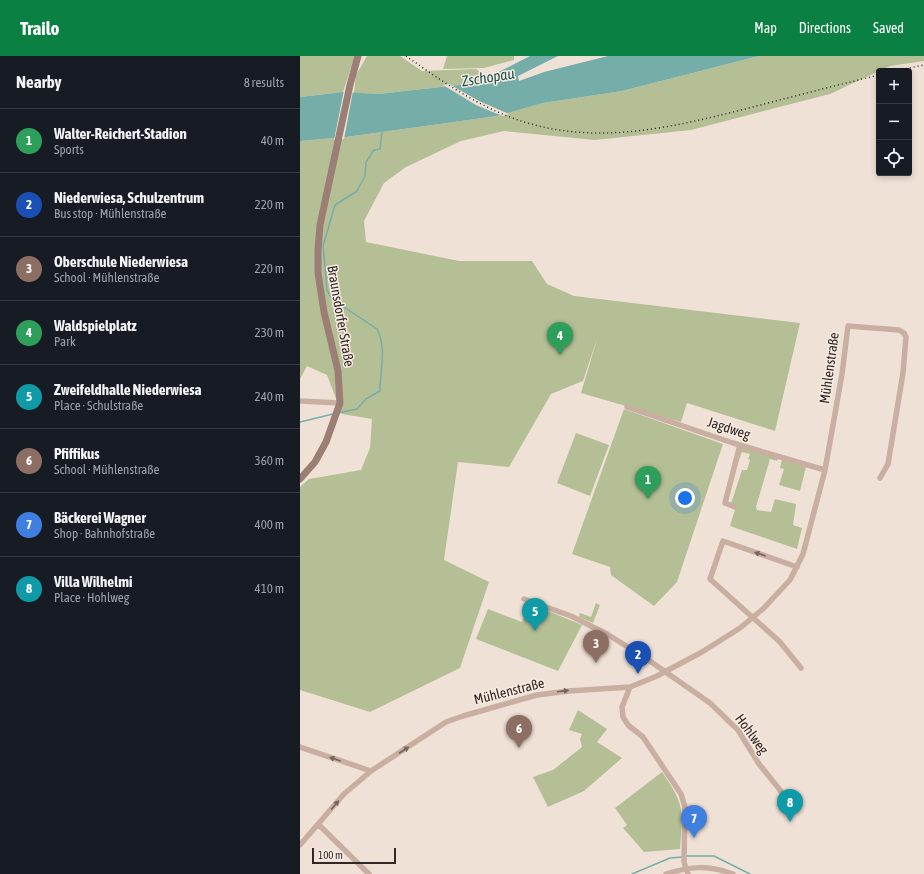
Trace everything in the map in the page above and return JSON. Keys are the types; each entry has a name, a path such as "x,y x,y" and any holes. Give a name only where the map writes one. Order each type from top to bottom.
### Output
{"street":[{"path":"353,72 358,56"},
{"path":"353,72 364,56"},
{"name":"Braunsdorfer Straße","path":"300,479 315,462 335,420 339,405 338,372 324,312 318,261 320,226 353,72"},
{"name":"Mühlenstraße","path":"300,845 319,825 344,794 371,771 446,722 537,695 569,690 630,687 664,672 702,652 732,634 753,618 781,591 797,567 805,547 825,470 842,374 848,326 898,330 904,333 906,338 903,373 888,464 880,478"},
{"path":"300,401 339,405"},
{"name":"Jagdweg","path":"627,407 740,445 825,470"},
{"path":"735,507 725,504 740,445"},
{"path":"797,567 723,541 710,579 780,642 801,668"},
{"name":"Hohlweg","path":"524,599 571,616 607,634 647,659 710,703 738,730 759,764 788,800 791,807"},
{"path":"630,687 622,707 623,717 628,725 643,737 681,794 685,807 685,864 688,874"},
{"path":"300,747 371,771"},
{"path":"319,825 369,874"},
{"path":"666,874 685,864 707,867 733,874"}],"green space":[{"path":"300,56 355,56 343,92 300,97"},
{"path":"367,56 400,56 422,71 476,69 488,78 477,83 378,94 354,93 356,75"},
{"path":"447,56 514,56 514,60 484,68 443,69"},
{"path":"759,56 924,56 924,61 886,68 876,68 876,73 830,94 691,130 595,140 504,131 461,141 406,167 384,183 364,221 366,242 459,261 532,261 547,284 574,296 800,323 775,431 687,403 681,422 581,393 598,336 583,381 551,394 509,467 458,462 444,560 489,582 460,668 370,712 300,690 300,487 309,479 361,470 370,448 372,419 342,414 327,375 307,366 300,379 300,141 346,137 497,116 543,103 622,91"},
{"path":"624,409 723,444 677,582 654,606 611,575 610,567 572,554"},
{"path":"576,433 609,445 590,496 557,483"},
{"path":"742,447 778,458 777,461 770,459 756,507 757,510 771,512 775,499 796,504 793,525 802,528 797,549 730,526 736,506 731,504 742,470 747,470 750,460 748,459 750,454 742,452 737,465"},
{"path":"782,460 806,467 800,491 779,485 784,469 780,468"},
{"path":"529,603 582,625 558,671 476,639 488,609 522,622"},
{"path":"596,603 600,605 593,623 579,617 580,613 591,617"},
{"path":"578,710 607,729 597,742 622,758 584,791 548,807 533,777 553,770 582,747 580,739 582,734 569,730"},
{"path":"662,772 675,792 681,808 682,825 680,849 644,852 623,828 627,825 615,808"}],"water":[{"path":"530,56 558,56 518,76 519,81 544,72 608,56 759,56 622,91 543,103 497,116 346,137 300,141 300,97 343,92 378,94 477,83"}],"pier":[{"path":"449,84 479,101 509,114 503,116 476,105 443,85"},
{"path":"344,90 353,91 344,139 334,140"}],"waterway":[{"path":"338,413 357,409 366,399 380,391 382,344 377,329 332,299 327,290 323,246 335,205 357,191 365,176 366,162 374,150 380,149 382,131"},
{"path":"300,422 333,414"},
{"path":"687,856 714,856 750,874"},
{"path":"632,874 670,858 683,857"}],"railway":[{"path":"406,56 462,94 508,116 524,122 553,129 582,132 611,133 639,131 696,121 876,76"},
{"path":"909,68 924,65"}],"place":[{"name":"Waldspielplatz","path":"560,355"},
{"name":"Walter-Reichert-Stadion","path":"648,499"},
{"name":"Zweifeldhalle Niederwiesa","path":"535,631"},
{"name":"Oberschule Niederwiesa","path":"596,663"},
{"name":"Niederwiesa, Schulzentrum","path":"638,674"},
{"name":"Pfiffikus","path":"519,748"},
{"name":"Villa Wilhelmi","path":"790,822"},
{"name":"Bäckerei Wagner","path":"694,838"}],"water label":[{"name":"Zschopau","path":"488,77"}]}
